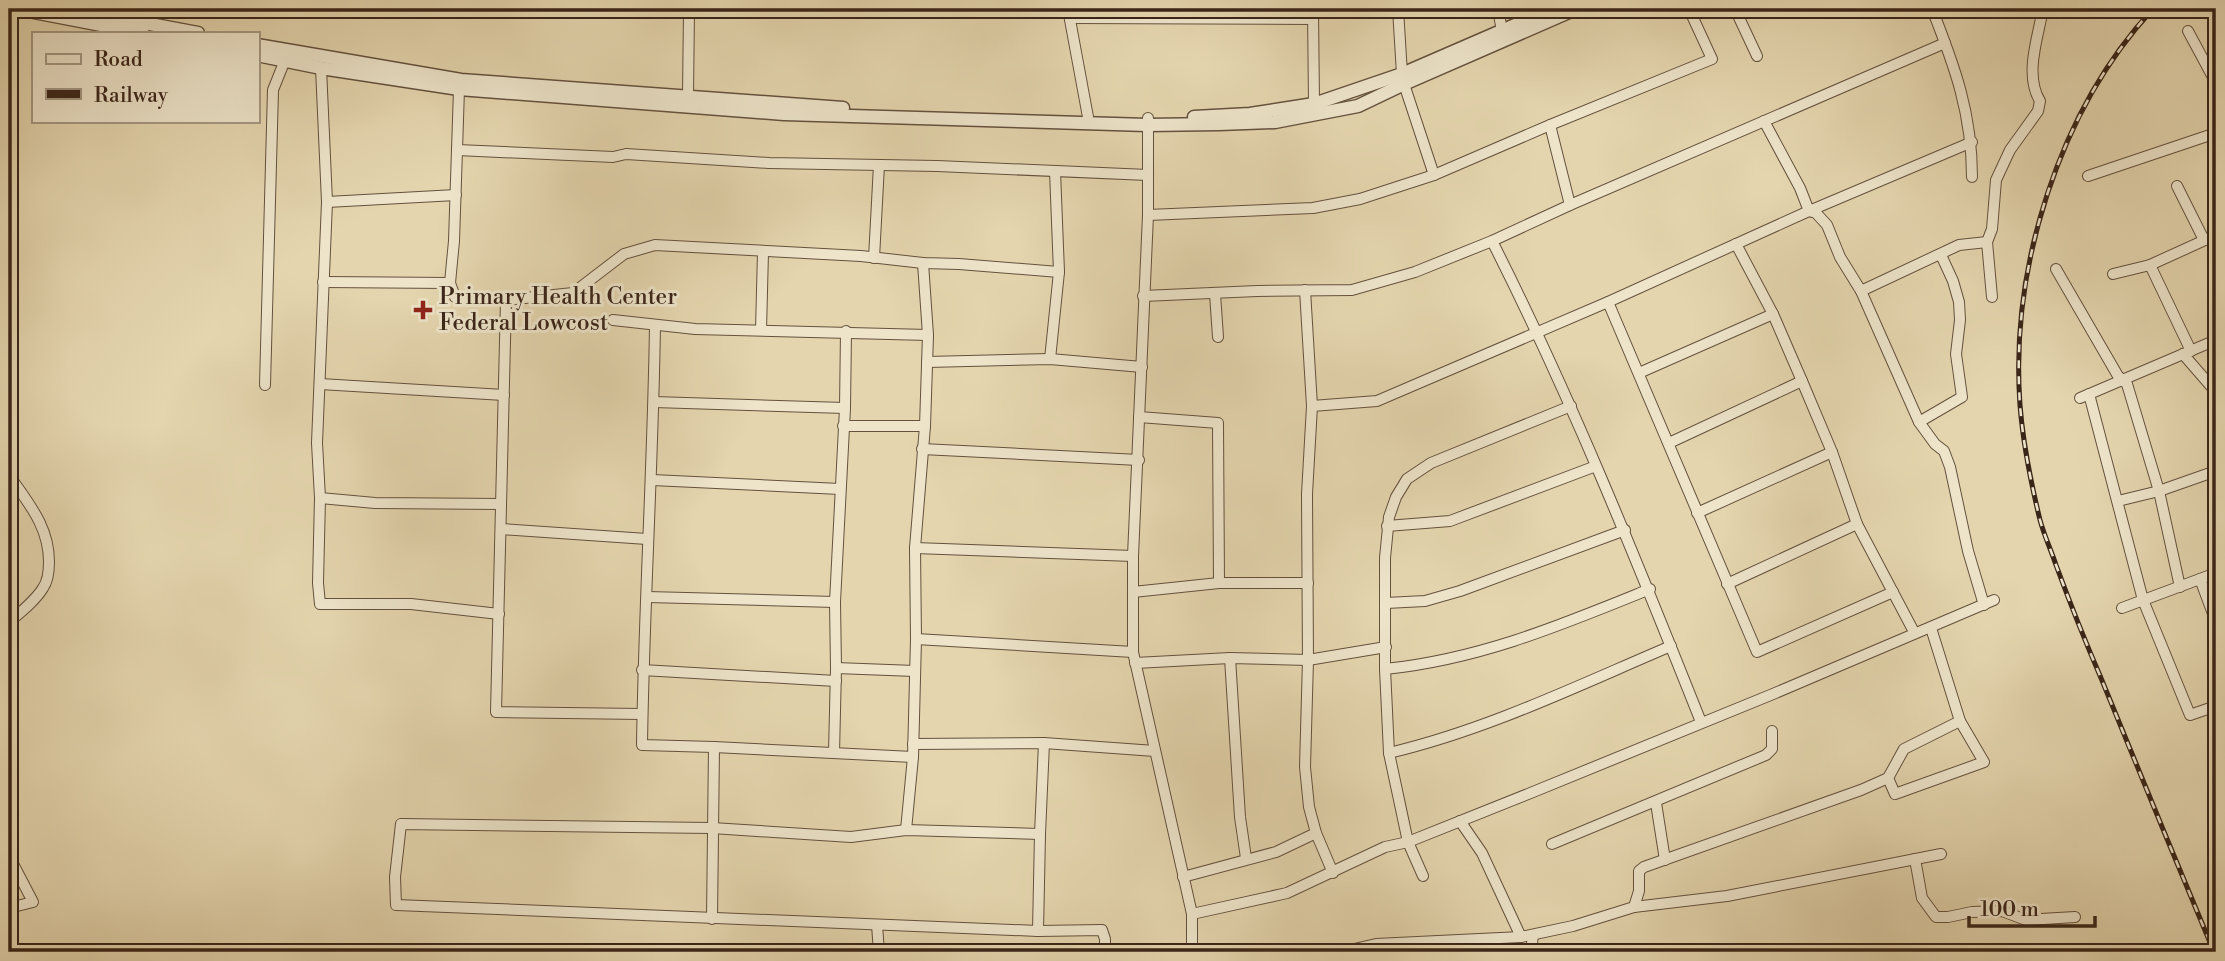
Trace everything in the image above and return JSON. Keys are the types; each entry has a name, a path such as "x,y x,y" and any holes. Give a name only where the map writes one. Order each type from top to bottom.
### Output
{"street":[{"path":"18,9 138,32"},
{"path":"73,9 193,32"},
{"path":"688,96 689,9"},
{"path":"1398,9 1403,79 1434,175"},
{"path":"1498,9 1502,31"},
{"path":"259,55 321,68 459,89 784,114 1275,122 1358,106 1403,79 1552,9"},
{"path":"259,45 461,80 840,108 1088,117 1147,122 1250,114 1314,104 1403,79 1576,9"},
{"path":"1148,215 1313,208 1360,199 1434,175 1712,59 1689,9"},
{"path":"1735,9 1757,56"},
{"path":"1932,9 1959,83 1972,142 1972,177"},
{"path":"1992,297 1987,243 1992,229 1994,192 1999,170 2038,111 2040,101 2033,90 2032,71 2043,9"},
{"path":"1088,117 1069,13 1313,14 1314,104"},
{"path":"2189,31 2216,83"},
{"path":"1143,296 1352,290 1415,272 1945,43"},
{"path":"265,385 273,90 285,60"},
{"path":"321,68 327,202 317,443 320,604 411,604 499,614"},
{"path":"459,89 450,283 456,297 506,300 573,293 624,254 655,245 1059,272"},
{"path":"1764,121 1800,188 1809,211"},
{"path":"1147,122 1148,215 1133,556 1133,652 1192,914 1192,952"},
{"path":"1550,125 1570,205"},
{"path":"2088,176 2216,133"},
{"path":"1312,406 1377,401 1972,142"},
{"path":"457,150 613,157 626,153 769,163 1147,175"},
{"path":"874,258 879,165"},
{"path":"1050,359 1059,272 1055,172"},
{"path":"2177,186 2204,240"},
{"path":"327,202 456,195"},
{"path":"1809,211 1816,213 1827,225 1840,257 1861,291 1919,422 1935,444 1944,451 1984,605"},
{"path":"2113,274 2150,265 2216,234"},
{"path":"1492,241 1538,332 1625,530 1701,722"},
{"path":"1861,291 1959,245 1987,243"},
{"path":"1736,244 1773,314 1802,381 1832,452 1857,524 1914,632"},
{"path":"761,330 763,252"},
{"path":"1919,422 1962,397 1956,354 1959,302 1941,255"},
{"path":"906,830 913,757 915,548 925,426 928,335 923,263"},
{"path":"2150,265 2187,352 2216,392"},
{"path":"2056,269 2122,380 2127,384 2159,491 2180,587"},
{"path":"323,282 450,283"},
{"path":"1305,290 1312,406 1307,494 1308,660 1305,767 1309,807 1316,833 1334,873"},
{"path":"1215,294 1218,337"},
{"path":"506,300 496,712 642,714"},
{"path":"1608,302 1757,652 1893,592"},
{"path":"1639,373 1773,314"},
{"path":"613,320 695,329 928,335"},
{"path":"655,325 652,480 642,670 642,745 913,757"},
{"path":"834,753 835,602 845,408 846,331"},
{"path":"2216,340 2085,396 2118,501 2143,600 2190,715 2216,706"},
{"path":"927,362 1050,359 1142,367"},
{"path":"1669,443 1802,381"},
{"path":"320,384 504,396"},
{"path":"654,402 845,408"},
{"path":"1423,876 1408,842 1389,753 1385,668 1385,558 1387,526 1396,497 1407,479 1431,464 1571,406"},
{"path":"1139,417 1218,423 1219,583"},
{"path":"843,426 925,426"},
{"path":"922,449 1139,460"},
{"path":"1697,513 1832,452"},
{"path":"1387,526 1450,521 1595,466"},
{"path":"2118,501 2159,491 2214,472 2216,495"},
{"path":"9,475 44,528 49,552 49,571 45,587 9,622"},
{"path":"652,480 840,489"},
{"path":"320,498 375,503 501,504"},
{"path":"1727,584 1857,524"},
{"path":"501,529 647,539"},
{"path":"1386,603 1425,601 1460,591 1625,530"},
{"path":"915,548 1133,556"},
{"path":"2122,608 2216,573"},
{"path":"2200,579 2216,622"},
{"path":"1133,592 1219,583 1308,583"},
{"path":"1385,668 1430,664 1471,654 1558,626 1650,589"},
{"path":"647,597 835,602"},
{"path":"1192,914 1287,892 1334,873 1385,847 1408,842 1460,821 1994,600"},
{"path":"1888,778 1895,794 1983,762 1960,721 1931,628"},
{"path":"916,639 1133,652"},
{"path":"1389,753 1431,743 1488,722 1671,646"},
{"path":"1135,663 1230,658 1308,660 1386,648"},
{"path":"1230,658 1240,817 1246,858"},
{"path":"836,668 915,671"},
{"path":"642,670 836,681"},
{"path":"1634,908 1639,891 1639,871 1644,867 1888,778 1904,749 1960,721"},
{"path":"1552,844 1766,755 1772,749 1772,731"},
{"path":"913,744 1044,743 1155,751"},
{"path":"1038,931 1044,743"},
{"path":"712,919 715,747"},
{"path":"1656,803 1665,860"},
{"path":"1460,821 1482,853 1521,937"},
{"path":"1040,834 906,830 850,837 712,828 401,824 395,877 396,905 1038,931 1102,930 1105,952"},
{"path":"1183,877 1276,852 1316,833"},
{"path":"1341,952 1376,944 1521,937 1634,908 1727,896 1941,854"},
{"path":"9,856 33,902 9,908"},
{"path":"1915,859 1922,898 1936,917 2002,911 2026,920 2075,917"},
{"path":"877,925 879,952"},
{"path":"1531,952 1533,935"}],"railway":[{"path":"2153,9 2120,49 2091,94 2067,143 2048,194 2033,246 2023,300 2019,353 2020,405 2028,463 2043,531 2083,636 2214,952"}],"place":[{"name":"Primary Health Center Federal Lowcost","path":"423,310"}]}
